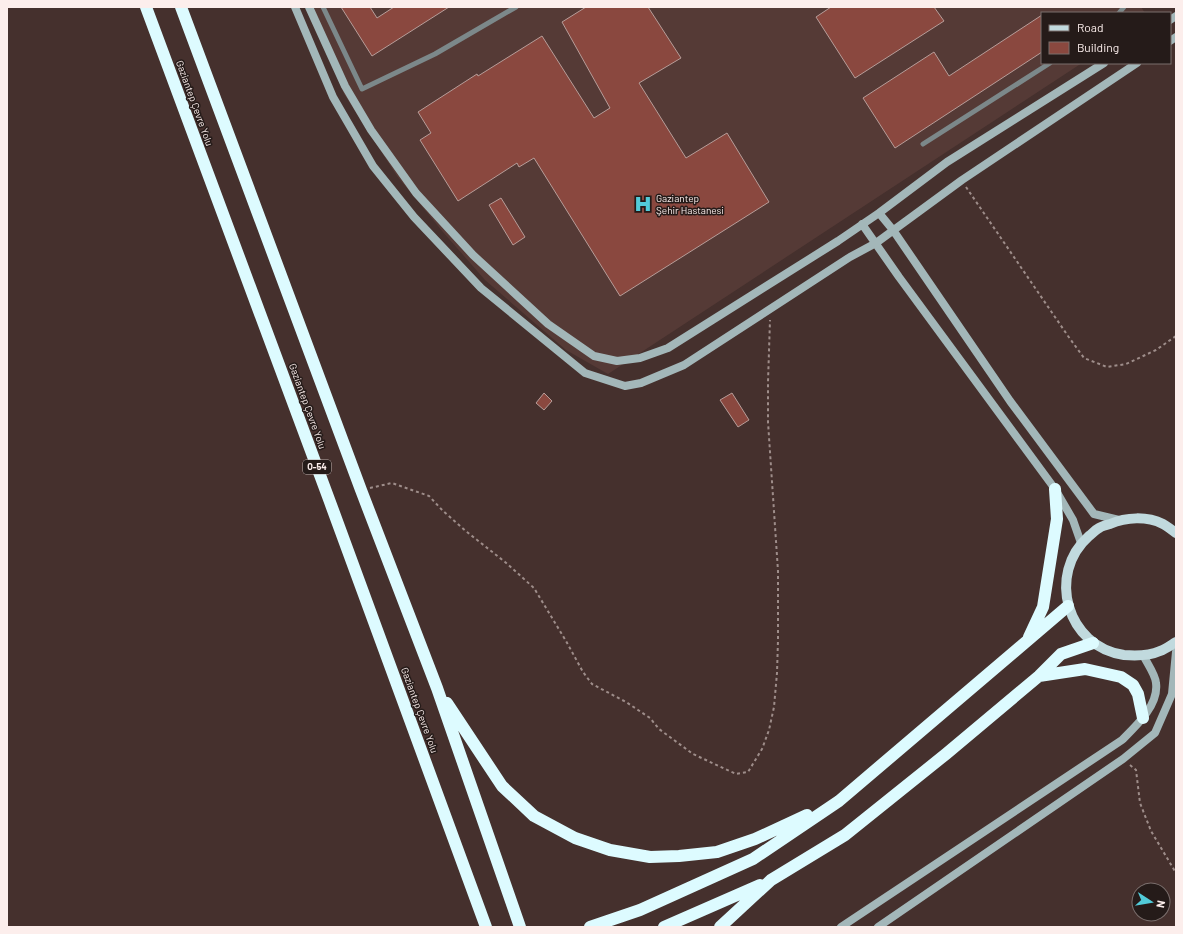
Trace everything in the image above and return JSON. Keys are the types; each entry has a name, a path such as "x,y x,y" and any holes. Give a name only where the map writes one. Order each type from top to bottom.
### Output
{"highway":[{"name":"Gaziantep Çevre Yolu","path":"146,7 328,494 486,927"},
{"name":"Gaziantep Çevre Yolu","path":"182,7 361,490 437,688 520,927"},
{"path":"1027,642 1043,607 1058,519 1055,489"},
{"path":"590,927 640,910 753,859 838,801 1068,606"},
{"path":"664,927 771,880 846,835 940,759 1038,676 1061,654 1093,643"},
{"path":"1038,676 1085,669 1121,677 1133,685 1138,694 1143,718"},
{"path":"437,688 502,786 534,816 576,838 610,850 650,858 717,852 755,839 838,801"},
{"path":"720,927 771,880"}],"main road":[{"path":"1176,533 1163,524 1141,518 1119,520 1098,528 1081,543 1070,562 1066,584 1068,606 1078,627 1093,643 1114,653 1137,656 1159,652 1176,642"}],"street":[{"path":"295,7 333,97 373,166 414,217 482,288 586,373 625,386 641,383 684,365 850,257 876,243 962,180 1136,64"},
{"path":"309,7 345,86 370,130 416,193 473,255 548,324 594,356 617,360 640,358 668,348 838,241 879,213 947,162 1102,64"},
{"path":"879,213 893,230 1010,401 1094,514 1119,520"},
{"path":"862,224 899,277 1055,489 1073,520 1081,543"},
{"path":"878,927 1123,759 1155,732 1172,694 1176,652"},
{"path":"841,927 1122,740 1143,718 1156,694 1156,682 1143,655"}],"lane":[{"path":"323,7 362,89 435,54 516,7"},
{"path":"923,144 1048,64"}],"path":[{"path":"962,180 1084,358 1107,367 1126,364 1156,350 1176,336"},
{"path":"361,490 392,483 429,496 443,511 534,588 583,672 592,684 626,702 650,718 659,729 693,754 736,774 748,772 762,749 769,730 774,707 777,673 778,571 768,422 771,308"},
{"path":"1123,759 1136,770 1140,803 1151,831 1176,873"}],"shaded area":[{"name":"Gaziantep Şehir Hastanesi","path":"309,7 1141,7 1144,12 1041,12 1041,64 1080,64 608,374 566,350 485,280 397,176 344,94"}],"building":[{"path":"341,7 370,7 377,18 394,7 449,7 372,56"},
{"path":"586,7 648,7 681,58 639,83 686,158 727,133 769,202 620,296 534,158 519,167 517,163 458,201 420,140 431,133 418,112 477,74 478,76 542,36 594,118 610,108 562,22"},
{"path":"831,7 934,7 944,21 855,78 816,17"},
{"path":"1041,16 1041,53 895,148 863,98 934,52 949,76"},
{"path":"501,198 525,237 513,245 489,205"},
{"path":"544,393 552,401 544,410 536,403"},
{"path":"732,393 749,420 738,427 720,400"}],"place":[{"name":"Gaziantep Şehir Hastanesi","path":"643,204"}]}
